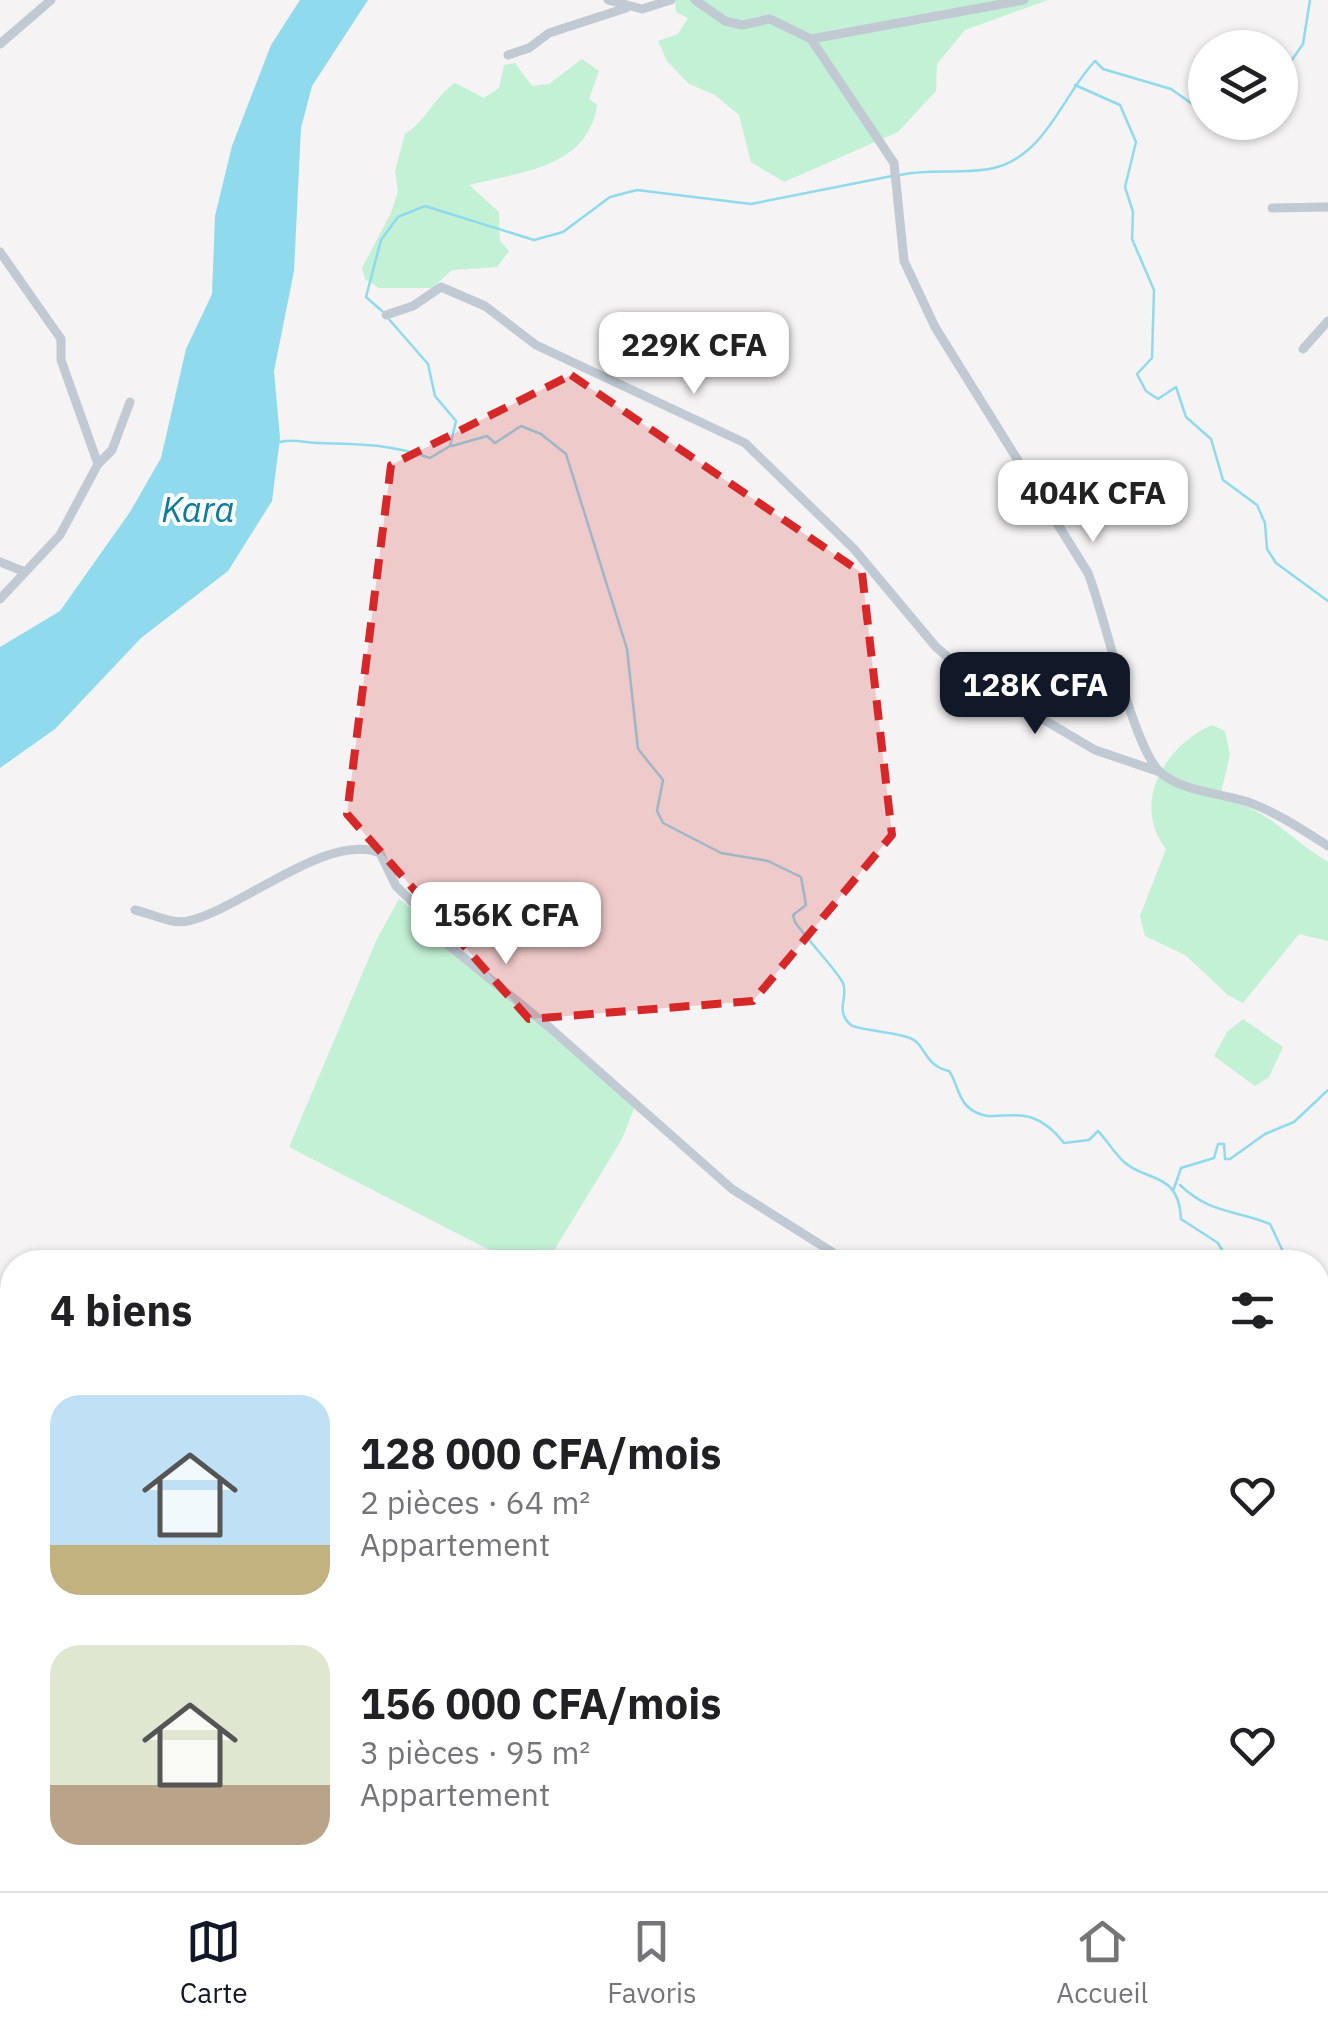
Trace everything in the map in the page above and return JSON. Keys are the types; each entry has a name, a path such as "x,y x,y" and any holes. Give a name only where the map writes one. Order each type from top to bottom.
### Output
{"street":[{"path":"0,44 51,0"},
{"path":"608,0 642,10 671,0"},
{"path":"695,0 726,20 742,25 770,20 811,39 895,169 904,261 935,327 1088,572 1138,731 1160,772"},
{"path":"811,39 1024,0"},
{"path":"508,54 529,48 549,33 626,8"},
{"path":"1272,208 1328,207"},
{"path":"0,252 61,339 61,360 98,464"},
{"path":"386,315 412,306 441,287 450,288 494,312 536,345 746,443 854,549 936,647 970,676 1095,750 1195,788 1262,808 1328,846"},
{"path":"1303,348 1328,322"},
{"path":"0,599 60,535 98,464 112,450 130,402"},
{"path":"0,562 26,572"},
{"path":"135,910 190,921 319,857 351,846 380,854 396,886 430,920 446,944 550,1027 732,1189 828,1250"}],"highlighted area":[{"path":"571,375 862,573 892,835 753,1001 529,1019 347,814 391,465"}],"green space":[{"path":"675,0 1048,0 965,30 937,64 936,91 898,132 784,182 751,162 739,115 715,95 689,84 667,61 658,41 678,34 688,18 676,12"},
{"path":"582,59 599,71 589,99 597,105 591,126 580,143 548,164 469,185 499,212 500,241 509,251 497,267 452,270 432,288 379,288 365,279 362,268 398,191 395,171 405,134 441,95 455,83 484,98 499,88 504,65 515,63 532,86 549,84"},
{"path":"1212,725 1225,731 1230,755 1220,797 1266,817 1328,862 1328,941 1299,934 1243,1003 1228,995 1185,955 1145,936 1140,916 1166,849 1152,813 1158,777 1180,746"},
{"path":"399,899 428,921 443,943 635,1106 622,1139 554,1250 490,1250 289,1147 377,939"},
{"path":"1243,1019 1283,1047 1269,1077 1255,1086 1214,1056 1227,1032"}],"water":[{"name":"Kara","path":"300,0 368,0 312,86 301,128 294,271 274,371 280,438 272,501 228,571 141,638 55,729 0,768 0,647 60,611 130,512 161,458 186,349 212,294 215,216 232,146 271,45"}],"waterway":[{"path":"1298,51 1303,44 1310,0"},
{"path":"900,175 983,170 1012,161 1040,138 1095,61 1103,69 1171,89 1188,101"},
{"path":"1075,85 1120,105 1136,142 1125,187 1133,212 1132,239 1154,290 1152,358 1137,374 1146,391 1158,399 1176,387 1186,417 1211,439 1223,480 1257,505 1265,523 1267,549 1276,563 1328,601"},
{"path":"382,311 366,297 381,240 398,217 425,206 534,240 563,232 610,197 637,190 751,204 892,176"},
{"path":"280,442 375,446 430,458 450,446 456,421 435,396 428,364 387,317"},
{"path":"452,446 487,436 495,443 521,426 541,434 566,454 627,649 638,749 663,780 657,811 663,823 721,853 768,861 801,877 806,905 793,915 795,922 843,983 846,1020 851,1025 915,1041 934,1064 949,1071 964,1102 978,1113 1035,1119 1064,1143 1089,1140 1098,1131 1124,1162 1168,1185 1179,1204 1181,1219 1218,1243 1222,1250"},
{"path":"1173,1191 1181,1168 1214,1158 1218,1144 1224,1144 1225,1159 1230,1159 1265,1134 1294,1122 1328,1090"},
{"path":"1180,1185 1213,1207 1270,1224 1282,1250"}]}
